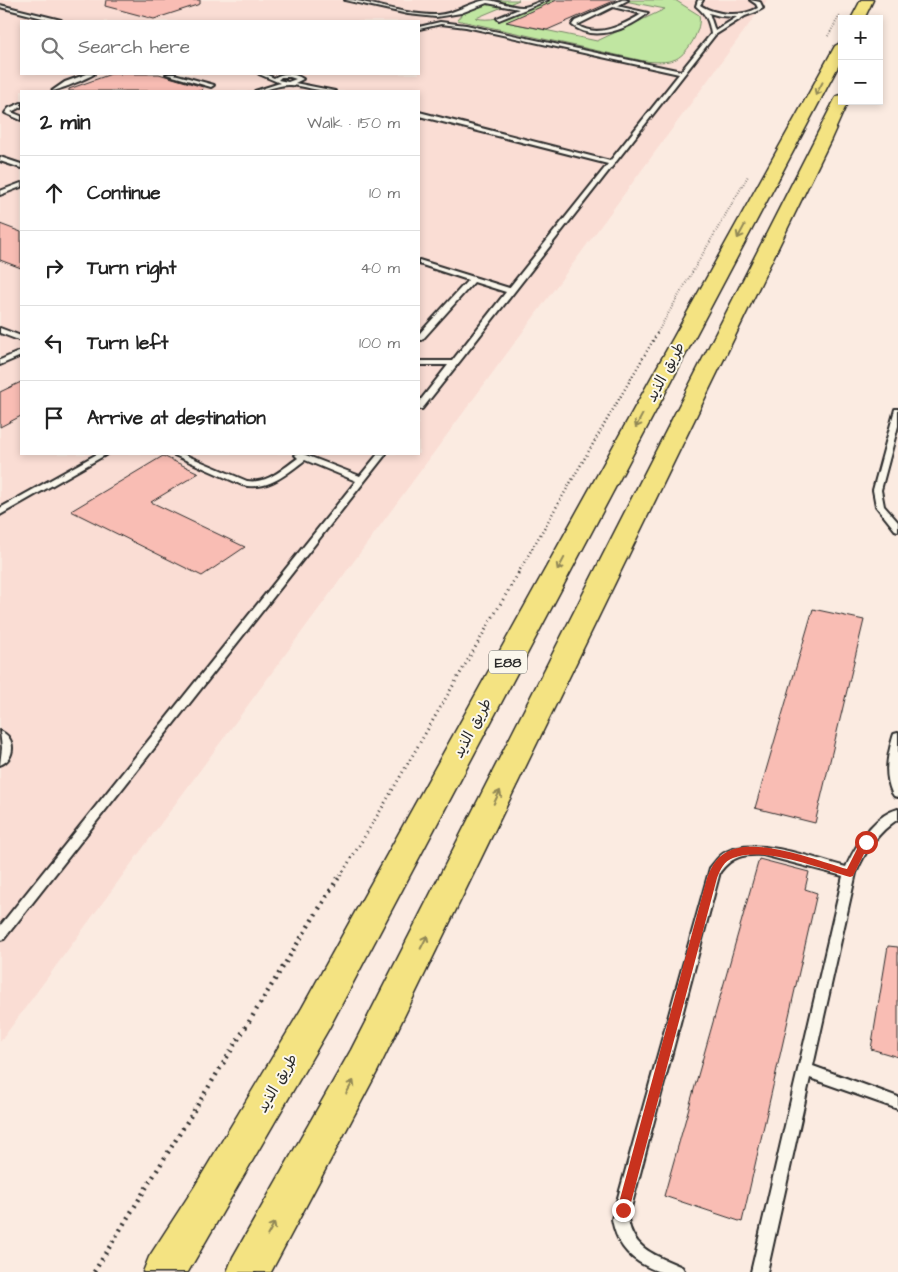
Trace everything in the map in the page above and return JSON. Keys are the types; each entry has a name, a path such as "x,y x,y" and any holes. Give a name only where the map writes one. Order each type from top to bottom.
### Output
{"highway":[{"path":"859,15 867,0"},
{"name":"طريق الذيد","path":"164,1272 209,1200 315,1019 833,45"},
{"path":"248,1272 364,1061 839,105"}],"lane":[{"path":"347,0 408,13 437,16 466,26"},
{"path":"499,19 546,0"},
{"path":"613,6 646,13 603,33 582,30 574,26 613,6 626,0"},
{"path":"698,6 698,2 701,0"},
{"path":"689,1 705,10 723,14 744,14 758,11 761,6 758,2 752,0"},
{"path":"420,26 427,20 437,16 459,12 487,1 524,9"},
{"path":"0,6 55,20"},
{"path":"705,10 712,26 713,34"},
{"path":"420,27 441,23 459,12"},
{"path":"408,13 427,20 466,26 683,73"},
{"path":"420,406 713,34 744,14"},
{"path":"56,90 67,83 88,75"},
{"path":"173,75 211,85"},
{"path":"263,75 289,84 328,90"},
{"path":"259,90 286,75 300,78 315,87"},
{"path":"259,90 289,84 304,75"},
{"path":"20,105 11,109 8,113 20,118"},
{"path":"420,114 611,164"},
{"path":"0,159 20,166"},
{"path":"0,193 20,185"},
{"path":"420,262 510,291"},
{"path":"420,337 473,279"},
{"path":"0,330 20,339"},
{"path":"0,363 20,353"},
{"path":"420,363 454,363"},
{"path":"898,411 877,490 880,506 898,528"},
{"path":"0,512 101,455"},
{"path":"178,455 245,483 256,485 268,482 300,455 360,480"},
{"path":"0,935 381,455"},
{"path":"0,736 7,743 8,748 0,761"},
{"path":"898,737 891,766 892,776 898,793"},
{"path":"759,1272 850,873 856,857 877,828 898,813"},
{"path":"677,1272 639,1255 630,1247 621,1229 620,1219 714,872 722,860 729,855 754,849 774,852 850,873"},
{"path":"806,1070 898,1103"}],"path":[{"path":"833,45 844,9"},
{"path":"94,1272 382,808 750,172"}],"shaded area":[{"path":"0,0 767,0 0,1042"}],"green space":[{"path":"497,0 519,0 476,18 496,18 546,1 557,0 507,22 597,41 665,9 620,0 675,0 699,15 699,27 694,40 681,56 669,61 656,62 457,20 462,14"}],"building":[{"path":"106,0 200,0 200,4 154,19 105,6"},
{"path":"557,0 616,0 547,30 506,22"},
{"path":"108,75 162,75 203,87 202,90 69,89"},
{"path":"0,224 20,232 20,268 0,260"},
{"path":"20,382 20,417 0,427 0,392"},
{"path":"163,456 199,473 151,502 245,547 202,576 71,511"},
{"path":"813,609 864,620 815,823 755,808"},
{"path":"759,859 809,872 805,889 817,893 742,1222 664,1196"},
{"path":"888,946 898,947 898,1057 871,1049"}],"route":[{"path":"623,1210 717,865 729,855 754,849 774,852 850,873 856,857 866,842"}]}
